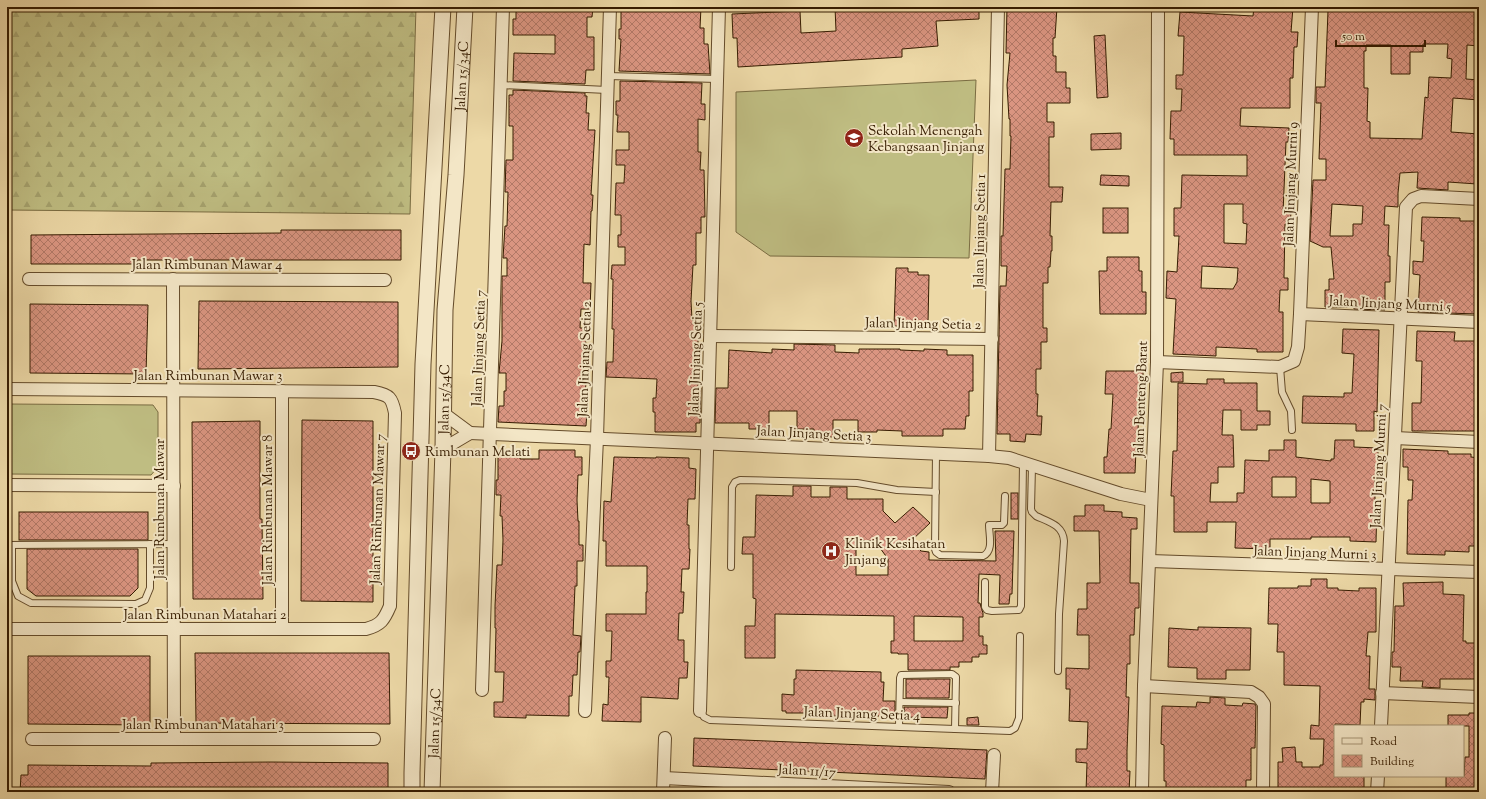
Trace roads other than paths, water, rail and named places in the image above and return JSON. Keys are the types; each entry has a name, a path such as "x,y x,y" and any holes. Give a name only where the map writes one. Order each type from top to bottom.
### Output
{"street":[{"name":"Jalan 15/34C","path":"412,792 423,364 444,7"},
{"name":"Jalan 15/34C","path":"432,792 443,449 445,310 456,175 465,7"},
{"name":"Jalan Jinjang Setia 7","path":"482,690 503,7"},
{"name":"Jalan Jinjang Setia 2","path":"585,711 597,438 610,7"},
{"name":"Jalan Jinjang Setia 5","path":"700,711 719,7"},
{"name":"Jalan Jinjang Setia 1","path":"989,456 998,7"},
{"name":"Jalan Benteng Barat","path":"1142,792 1144,686 1157,362 1158,7"},
{"name":"Jalan Jinjang Murni 9","path":"1280,367 1294,361 1298,347 1312,7"},
{"name":"Jalan Jinjang Murni 7","path":"1381,725 1406,207 1420,196 1479,199"},
{"name":"Jalan Rimbunan Mawar 4","path":"29,279 385,280"},
{"name":"Jalan Rimbunan Mawar","path":"173,279 174,740"},
{"name":"Jalan Jinjang Murni 5","path":"1300,314 1479,322"},
{"name":"Jalan Jinjang Setia 2","path":"711,336 992,339"},
{"path":"1157,362 1280,367"},
{"name":"Jalan Rimbunan Mawar 3","path":"7,389 374,392 386,394 392,402 395,413"},
{"name":"Jalan Rimbunan Mawar 8","path":"282,391 282,629"},
{"name":"Jalan Rimbunan Mawar 7","path":"390,606 395,413"},
{"path":"443,413 470,433 443,449"},
{"name":"Jalan Jinjang Setia 3","path":"470,433 989,456 1009,458 1121,494 1151,500"},
{"path":"1394,438 1479,442"},
{"path":"7,485 174,486"},
{"name":"Jalan Jinjang Murni 3","path":"1150,561 1479,572"},
{"name":"Jalan Rimbunan Matahari 2","path":"7,629 366,629 378,626 386,617 390,606"},
{"path":"1144,686 1251,692 1259,697 1264,704 1263,792"},
{"path":"1382,693 1479,697"},
{"path":"663,792 665,738"},
{"name":"Jalan Rimbunan Matahari 3","path":"32,740 374,740"},
{"path":"992,792 994,755"},
{"path":"408,792 412,773"},
{"path":"1377,792 1378,777"},
{"name":"Jalan 11/17","path":"664,778 949,792"}],"lane":[{"path":"608,76 717,80"},
{"path":"501,85 607,90"},
{"path":"1280,367 1282,392 1291,411 1292,430"},
{"path":"936,454 935,549 940,555 983,556 988,554 990,550 989,525 1002,525 1004,523 1005,496"},
{"path":"985,582 985,607 987,610 1019,610 1021,606 1027,464"},
{"path":"1027,464 1032,512 1060,528 1064,533 1059,614 1058,671"},
{"path":"731,567 732,487 735,482 740,480 857,482 897,490 936,492"},
{"path":"150,544 150,588 145,600 136,604 31,603 18,596 12,581 10,545 150,544 174,544"},
{"name":"Jalan Jinjang Setia 4","path":"700,711 704,717 710,720 1010,731 1015,728 1019,718 1020,636"},
{"path":"899,726 901,675 952,674 956,677 955,729"},
{"path":"900,702 956,703"}],"place":[{"name":"Sekolah Menengah Kebangsaan Jinjang","path":"854,138"},
{"name":"Rimbunan Melati","path":"411,451"},
{"name":"Klinik Kesihatan Jinjang","path":"831,551"}]}
